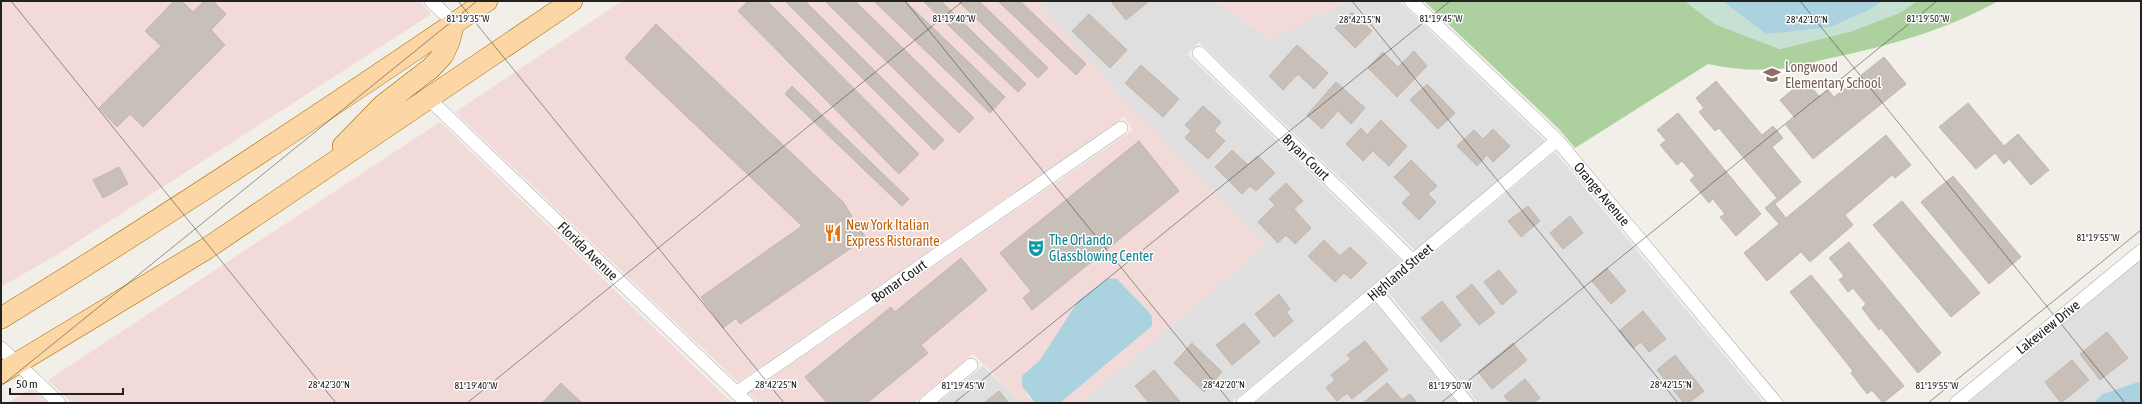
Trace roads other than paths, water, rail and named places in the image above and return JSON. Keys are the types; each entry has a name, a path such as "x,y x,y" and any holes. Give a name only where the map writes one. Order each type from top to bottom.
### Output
{"main road":[{"path":"1,318 185,203 486,1"},
{"path":"9,368 206,249 429,99 565,3"},
{"path":"314,176 383,105 431,68 443,55 450,42 454,23"}],"street":[{"path":"431,1 454,23"},
{"name":"Orange Avenue","path":"1411,1 1557,140 1776,403"},
{"name":"Bryan Court","path":"1199,53 1414,261"},
{"name":"Florida Avenue","path":"429,99 747,403"},
{"name":"Bomar Court","path":"736,393 1121,128"},
{"name":"Highland Street","path":"1243,403 1557,140"},
{"name":"Lakeview Drive","path":"1956,403 2141,251"},
{"path":"1376,292 1467,403"},
{"path":"1,348 9,368 59,403"},
{"path":"926,403 971,365"}],"water":[{"path":"1722,1 1883,1 1869,10 1830,27 1766,34"},
{"path":"1108,278 1117,279 1148,311 1152,317 1152,326 1060,403 1035,403 1022,386 1022,376 1040,360 1078,301"},
{"path":"2138,382 2141,383 2141,403 2093,403 2103,394"}],"place":[{"name":"Longwood Elementary School","path":"1772,75"},
{"name":"New York Italian Express Ristorante","path":"833,233"},
{"name":"The Orlando Glassblowing Center","path":"1036,248"}]}
